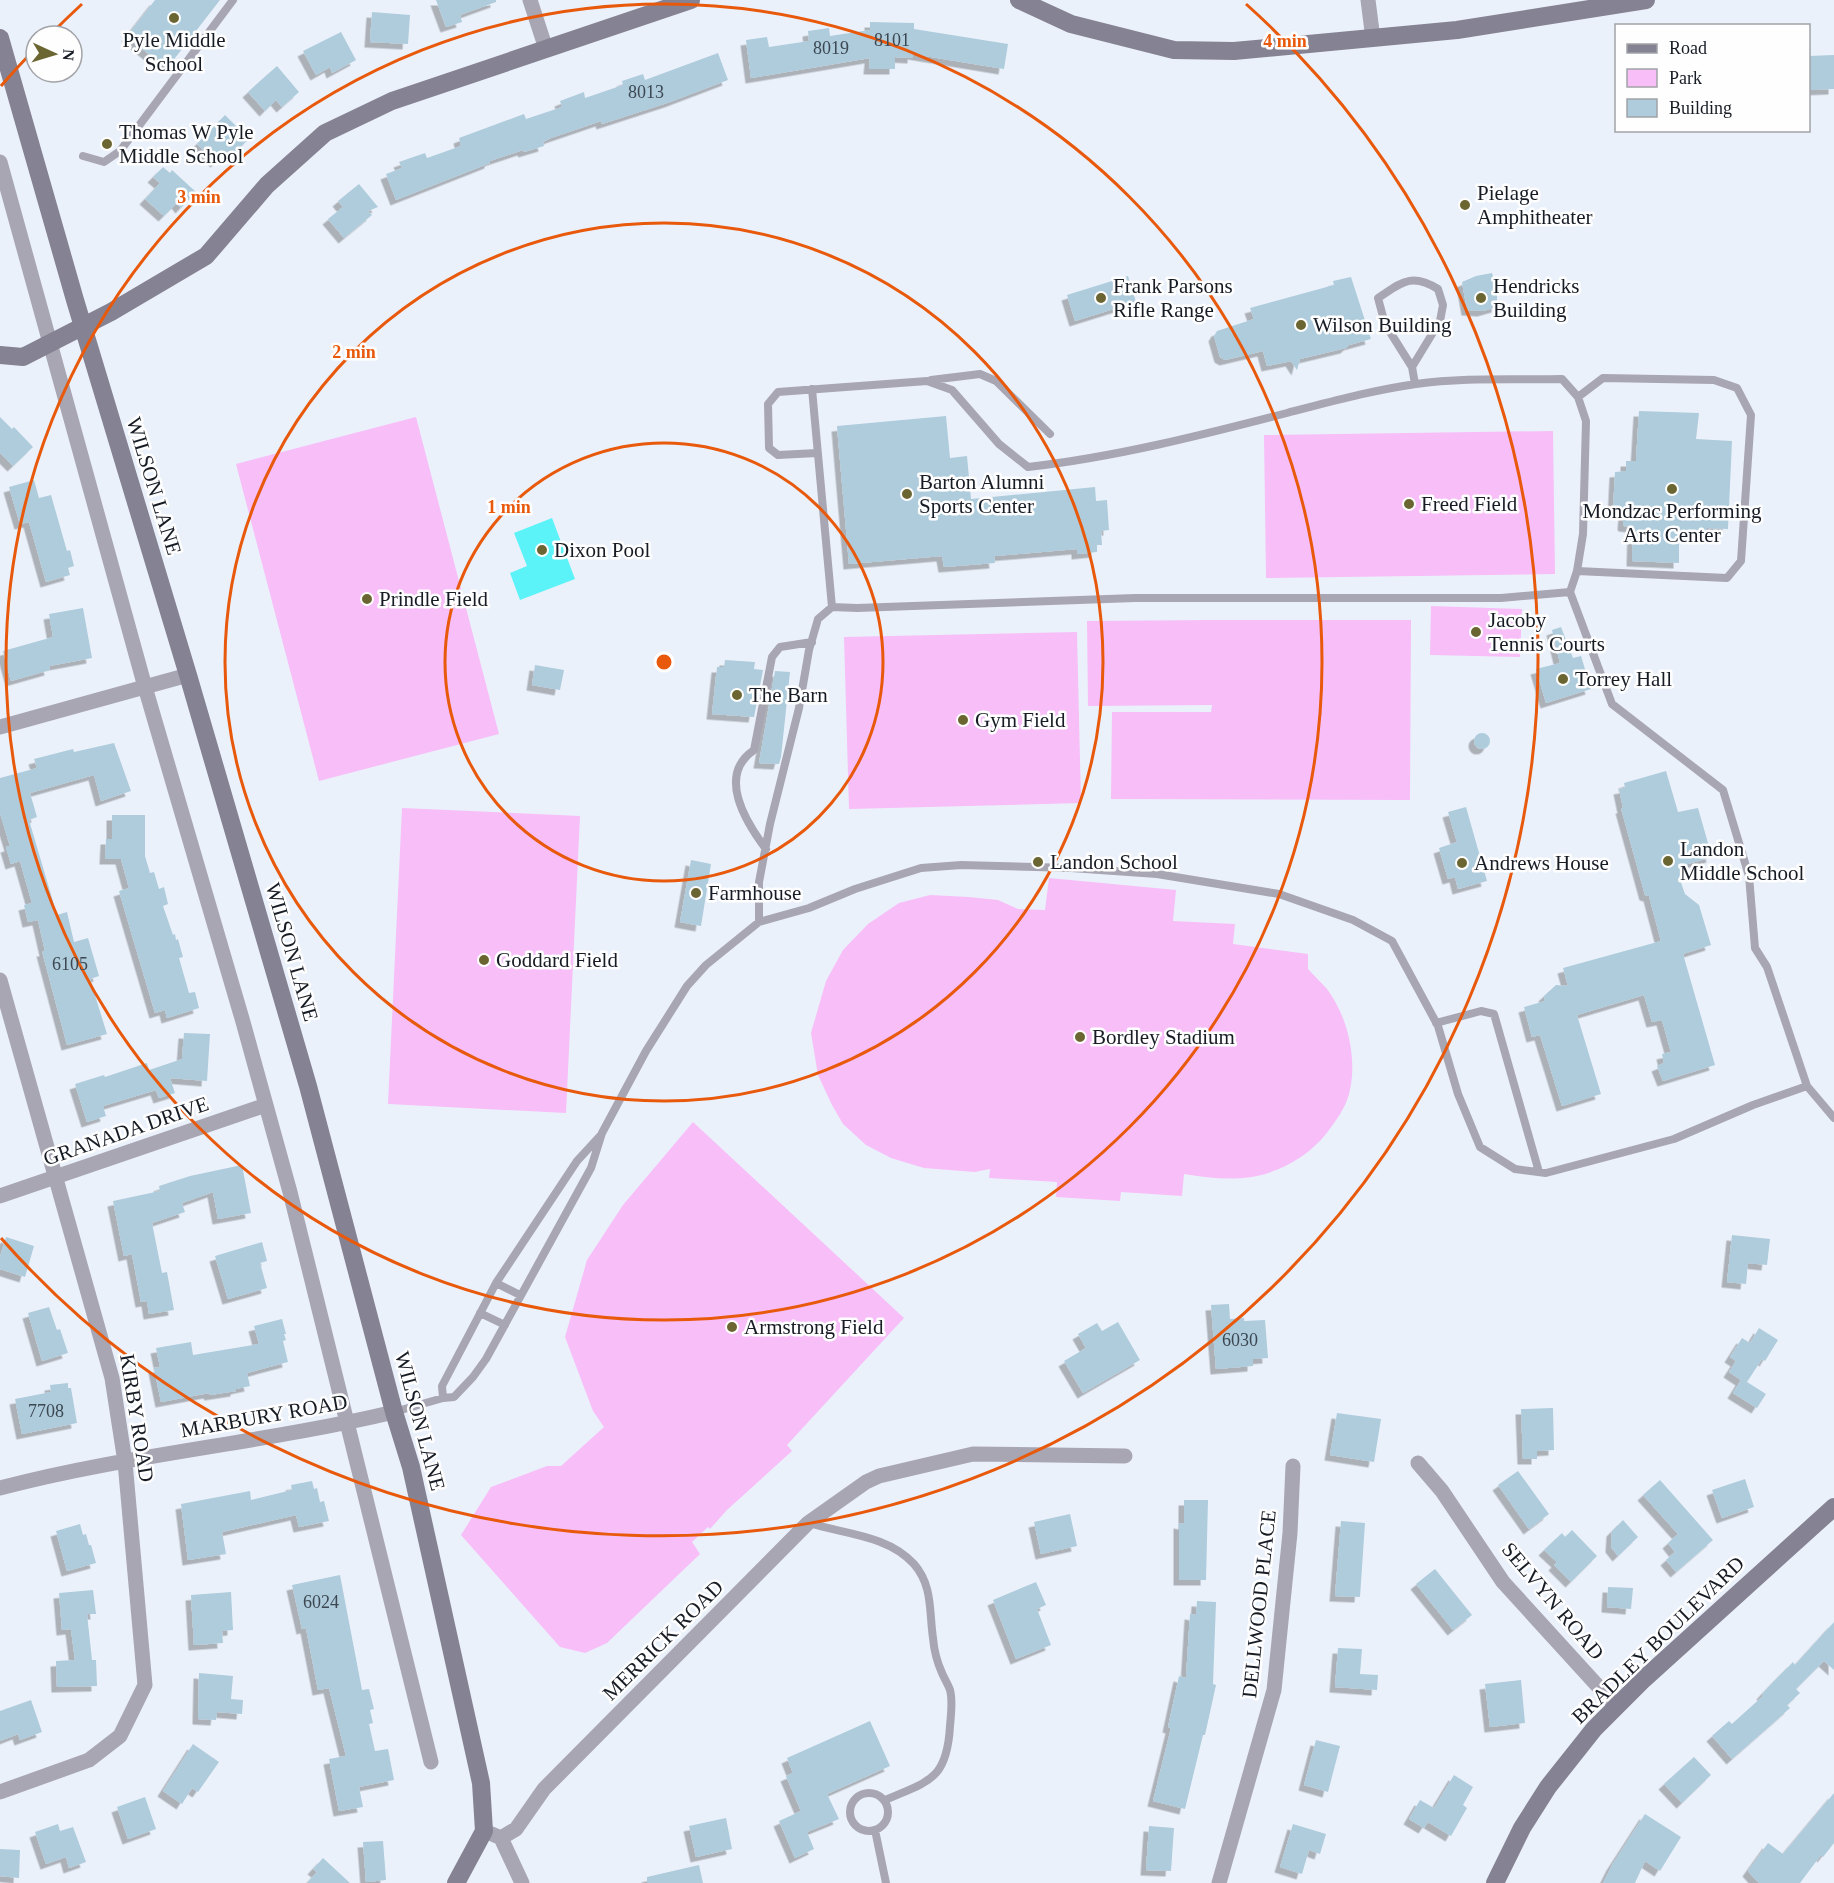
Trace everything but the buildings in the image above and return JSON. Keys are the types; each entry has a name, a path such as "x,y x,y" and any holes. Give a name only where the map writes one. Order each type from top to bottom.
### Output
{"main road":[{"path":"0,355 23,357 84,327 206,256 267,185 325,133 392,101 691,0"},
{"path":"1019,0 1071,24 1174,50 1234,51 1457,30 1608,3 1646,0"},
{"name":"WILSON LANE","path":"0,38 308,1086 394,1412 411,1467 493,1834"},
{"name":"BRADLEY BOULEVARD","path":"1495,1883 1522,1828 1548,1787 1571,1756 1616,1706 1834,1507"},
{"path":"456,1883 493,1834"}],"street":[{"path":"530,0 546,49"},
{"path":"1368,0 1373,39"},
{"path":"0,162 145,687 290,1192 431,1762"},
{"path":"0,727 188,675"},
{"name":"KIRBY ROAD","path":"0,980 112,1378 125,1462 145,1685 120,1736 89,1760 0,1792"},
{"name":"GRANADA DRIVE","path":"0,1196 266,1105"},
{"name":"MARBURY ROAD","path":"0,1488 125,1462 346,1423 394,1412"},
{"name":"MERRICK ROAD","path":"493,1834 516,1828 544,1790 808,1523 866,1482 879,1476 973,1454 1125,1456"},
{"name":"SELVYN ROAD","path":"1418,1463 1442,1491 1503,1582 1616,1706"},
{"name":"DELLWOOD PLACE","path":"1219,1883 1274,1690 1290,1533 1293,1466"},
{"path":"493,1834 522,1883"}],"lane":[{"path":"83,156 104,162 120,152 233,0"},
{"path":"1412,367 1440,321 1443,305 1438,289 1423,280 1403,281 1377,298 1384,324 1412,367 1415,384"},
{"path":"817,453 778,455 769,448 768,404 778,392 927,381 980,374 996,381 1050,434"},
{"path":"1577,572 1727,578 1741,561 1751,415 1737,388 1714,380 1603,378 1578,397"},
{"path":"927,381 952,390 999,444 1028,467 1067,463 1149,448 1342,399 1415,384 1446,381 1562,379 1578,397 1586,421 1583,534 1577,572 1570,592 1612,704 1723,790 1749,876 1755,948 1767,967 1807,1086 1834,1118"},
{"path":"812,389 832,607"},
{"path":"759,922 759,882 812,642 818,619 832,607 1135,598 1501,598 1570,592"},
{"path":"766,849 750,828 737,793 735,777 737,767 744,757 754,750 772,657 780,647 812,642"},
{"path":"394,1412 454,1397 486,1359 591,1168 602,1133 646,1051 687,986 706,965 759,922 809,908 855,889 921,868 961,865 1157,874 1279,894 1353,920 1392,941 1436,1023 1458,1094 1480,1148 1515,1169 1546,1173 1674,1139 1753,1105 1807,1086"},
{"path":"1436,1023 1481,1011 1494,1014 1539,1172"},
{"path":"443,1398 442,1386 496,1283 577,1161 602,1133"},
{"path":"496,1283 520,1295"},
{"path":"480,1313 505,1325"},
{"path":"808,1523 873,1539 901,1553 913,1563 929,1593 936,1658 950,1690 952,1707 949,1751 943,1764 925,1784 885,1800"},
{"path":"874,1793 885,1800 888,1806 887,1818 880,1828 875,1830 862,1830 852,1821 850,1809 856,1797 861,1794 874,1793"},
{"path":"875,1830 885,1883"}],"green space":[{"name":"Prindle Field","path":"416,417 499,734 319,781 236,464"},
{"name":"Freed Field","path":"1553,431 1555,574 1266,578 1264,435"},
{"name":"Jacoby Tennis Courts","path":"1431,606 1522,609 1520,657 1430,655"},
{"path":"1411,620 1410,800 1111,799 1112,712 1211,712 1212,705 1088,706 1087,621"},
{"name":"Gym Field","path":"1077,632 1081,803 849,809 844,637"},
{"name":"Goddard Field","path":"402,808 580,816 566,1113 388,1104"},
{"name":"Bordley Stadium","path":"1049,878 1176,890 1173,921 1235,924 1233,944 1308,954 1308,969 1327,989 1341,1012 1352,1053 1352,1081 1347,1100 1326,1134 1312,1149 1277,1170 1257,1176 1230,1179 1184,1174 1182,1196 1121,1192 1120,1201 1056,1197 1057,1182 989,1178 990,1169 975,1172 924,1168 891,1158 866,1145 843,1124 818,1075 811,1033 826,981 843,950 868,924 899,903 930,895 998,900 1018,909 1045,910"},
{"name":"Armstrong Field","path":"693,1122 904,1318 787,1445 792,1451 727,1510 710,1529 708,1527 692,1542 700,1554 607,1643 585,1653 560,1647 461,1535 491,1487 547,1466 561,1466 604,1427 593,1411 565,1337 587,1260 623,1205"}],"water":[{"name":"Dixon Pool","path":"552,518 575,579 520,600 510,573 527,566 514,533"}],"place":[{"name":"Pyle Middle School","path":"174,18"},
{"name":"Thomas W Pyle Middle School","path":"107,144"},
{"name":"Pielage Amphitheater","path":"1465,205"},
{"name":"Frank Parsons Rifle Range","path":"1101,298"},
{"name":"Hendricks Building","path":"1481,298"},
{"name":"Wilson Building","path":"1301,325"},
{"name":"Mondzac Performing Arts Center","path":"1672,489"},
{"name":"Barton Alumni Sports Center","path":"907,494"},
{"name":"Freed Field","path":"1409,504"},
{"name":"Dixon Pool","path":"542,550"},
{"name":"Prindle Field","path":"367,599"},
{"name":"Jacoby Tennis Courts","path":"1476,632"},
{"name":"Torrey Hall","path":"1563,679"},
{"name":"The Barn","path":"737,695"},
{"name":"Gym Field","path":"963,720"},
{"name":"Landon Middle School","path":"1668,861"},
{"name":"Landon School","path":"1038,862"},
{"name":"Andrews House","path":"1462,863"},
{"name":"Farmhouse","path":"696,893"},
{"name":"Goddard Field","path":"484,960"},
{"name":"Bordley Stadium","path":"1080,1037"},
{"name":"Armstrong Field","path":"732,1327"}]}
